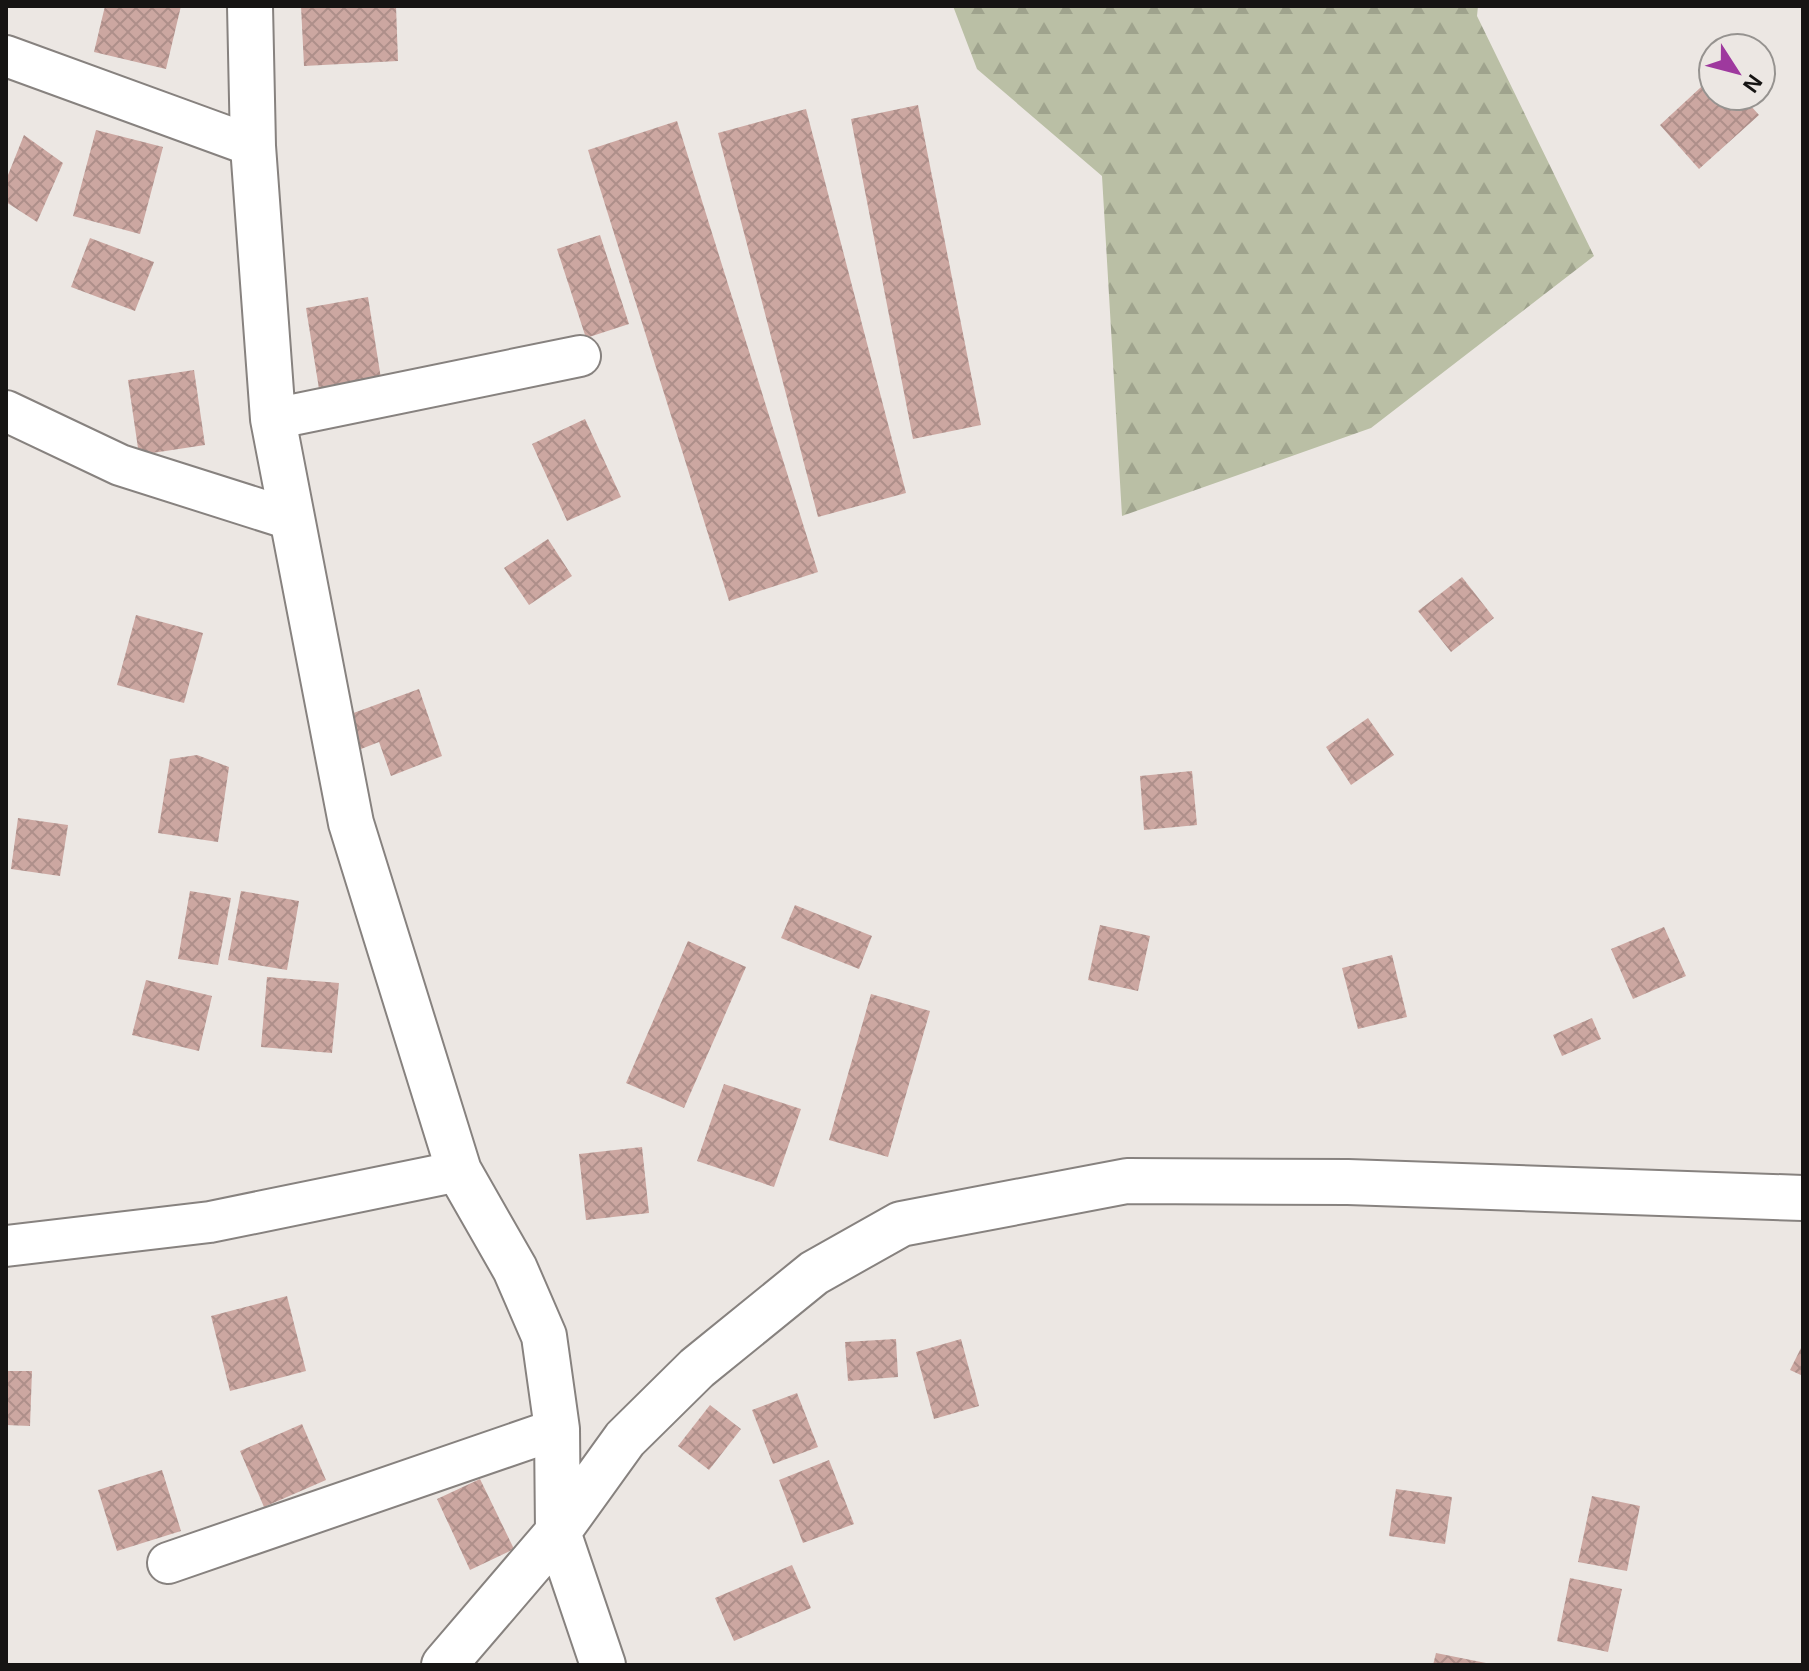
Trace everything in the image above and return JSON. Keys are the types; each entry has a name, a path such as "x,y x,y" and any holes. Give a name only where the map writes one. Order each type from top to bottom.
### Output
{"street":[{"path":"250,6 253,146 273,419 351,823 459,1171 515,1269 544,1336 557,1429 558,1532 603,1665"},
{"path":"6,56 253,146"},
{"path":"273,419 580,356"},
{"path":"6,411 120,465 290,519"},
{"path":"6,1246 210,1222 459,1171"},
{"path":"444,1665 558,1532 625,1439 697,1368 814,1273 901,1224 1022,1198 1127,1181 1348,1182 1803,1198"},
{"path":"168,1563 557,1429"}],"green space":[{"path":"953,6 1478,6 1477,16 1594,256 1371,428 1122,516 1102,176 977,69"}],"building":[{"path":"105,6 181,6 166,69 94,52"},
{"path":"301,6 396,6 398,61 304,66"},
{"path":"1697,91 1697,112 1756,112 1759,115 1699,169 1660,125"},
{"path":"918,105 981,425 913,439 851,119"},
{"path":"806,109 906,493 818,517 718,133"},
{"path":"677,121 818,572 729,601 588,150"},
{"path":"96,130 163,147 140,234 73,216"},
{"path":"24,135 63,163 37,222 6,202 6,180"},
{"path":"600,235 629,324 586,338 557,249"},
{"path":"90,238 154,262 135,311 71,287"},
{"path":"368,297 382,385 320,395 306,308"},
{"path":"194,370 205,445 139,455 128,380"},
{"path":"585,419 621,497 567,521 532,444"},
{"path":"548,539 572,576 529,605 504,568"},
{"path":"1462,577 1494,618 1451,652 1418,611"},
{"path":"136,615 203,633 184,703 117,685"},
{"path":"419,689 442,756 391,776 379,742 361,749 348,715"},
{"path":"1368,718 1394,755 1351,785 1326,747"},
{"path":"197,755 229,767 218,842 158,833 170,759"},
{"path":"1192,771 1197,825 1144,830 1140,776"},
{"path":"18,818 68,825 60,876 11,869"},
{"path":"190,891 231,898 218,965 178,959"},
{"path":"241,891 299,901 287,970 228,960"},
{"path":"795,905 872,936 859,969 781,938"},
{"path":"1100,925 1150,936 1138,991 1088,980"},
{"path":"1664,927 1686,976 1633,999 1611,949"},
{"path":"688,941 746,967 684,1108 626,1083"},
{"path":"1392,955 1407,1017 1358,1029 1342,968"},
{"path":"267,977 339,983 332,1053 261,1047"},
{"path":"146,980 212,996 199,1051 132,1035"},
{"path":"871,994 930,1011 888,1157 829,1140"},
{"path":"1592,1018 1601,1039 1562,1056 1553,1035"},
{"path":"724,1084 801,1109 774,1187 697,1161"},
{"path":"642,1147 649,1213 586,1220 579,1154"},
{"path":"287,1296 306,1371 230,1391 211,1316"},
{"path":"896,1339 898,1377 848,1381 845,1342"},
{"path":"961,1339 979,1406 934,1419 916,1352"},
{"path":"1803,1344 1803,1376 1790,1370"},
{"path":"6,1371 32,1371 30,1426 6,1425"},
{"path":"797,1393 818,1447 773,1464 752,1410"},
{"path":"710,1405 741,1429 709,1470 678,1446"},
{"path":"302,1424 326,1480 264,1507 240,1451"},
{"path":"829,1460 854,1524 803,1543 779,1480"},
{"path":"162,1470 181,1531 117,1551 98,1490"},
{"path":"480,1479 514,1549 470,1570 437,1499"},
{"path":"1396,1489 1452,1497 1445,1544 1389,1536"},
{"path":"1592,1496 1640,1506 1627,1571 1578,1562"},
{"path":"792,1565 811,1608 734,1641 715,1598"},
{"path":"1570,1578 1622,1589 1608,1652 1557,1641"},
{"path":"1436,1653 1491,1664 1491,1665 1433,1665"}]}
